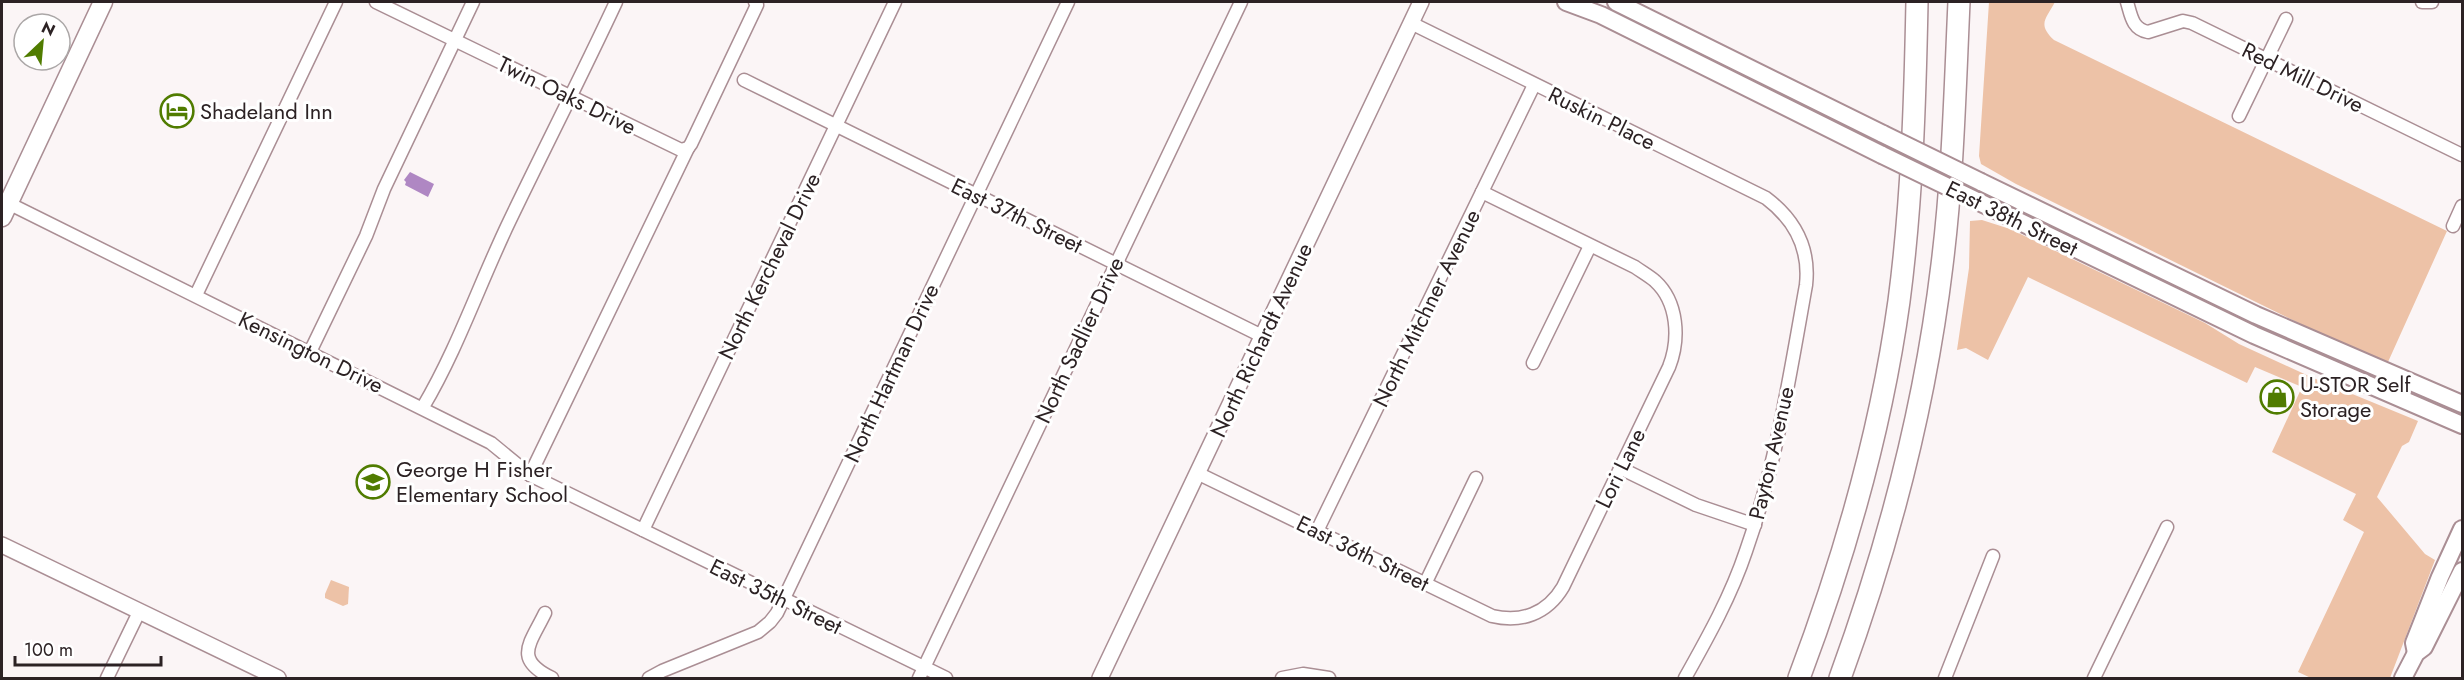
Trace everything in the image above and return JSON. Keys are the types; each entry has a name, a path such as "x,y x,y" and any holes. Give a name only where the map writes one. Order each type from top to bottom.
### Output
{"highway":[{"path":"1799,678 1836,577 1873,440 1888,363 1898,302 1910,197 1917,2"},
{"path":"1840,678 1870,594 1891,523 1909,454 1930,351 1943,263 1951,179 1959,2"}],"main road":[{"path":"5,210 103,2"},
{"name":"East 38th Street","path":"1566,2 1611,20 1882,155 2263,339 2463,425"},
{"name":"East 38th Street","path":"1616,2 1981,182 2287,329 2463,404"},
{"path":"2416,652 2414,642 2440,577 2463,529"},
{"path":"2403,678 2416,652 2424,647 2463,571"}],"street":[{"path":"196,295 336,2"},
{"name":"Twin Oaks Drive","path":"376,2 678,149 688,148"},
{"path":"310,352 473,2"},
{"path":"423,407 482,288 510,219 572,97 616,2"},
{"path":"530,475 723,77 757,4 755,2"},
{"name":"North Kercheval Drive","path":"643,530 895,2"},
{"name":"North Hartman Drive","path":"649,678 758,632 773,620 1068,2"},
{"name":"North Sadlier Drive","path":"921,673 1241,2"},
{"name":"North Richardt Avenue","path":"1100,678 1421,2"},
{"name":"Red Mill Drive","path":"2127,2 2133,23 2141,30 2148,32 2188,21 2463,155"},
{"path":"2422,2 2432,2"},
{"path":"2239,116 2286,19"},
{"name":"Ruskin Place","path":"1411,24 1766,198 1789,219"},
{"path":"744,80 836,125"},
{"name":"North Mitchner Avenue","path":"1317,531 1534,85"},
{"name":"East 37th Street","path":"836,125 1262,336"},
{"path":"1482,192 1590,246 1533,363"},
{"path":"2453,226 2463,206"},
{"name":"Kensington Drive","path":"5,210 196,295 423,407 491,443 530,475 607,513"},
{"name":"Payton Avenue","path":"1685,678 1721,614 1755,525 1782,417 1806,285 1807,266 1804,248 1789,219"},
{"name":"Lori Lane","path":"1531,615 1551,603 1563,587 1673,358 1676,334 1670,305 1662,289 1649,276 1590,246"},
{"path":"1620,468 1696,505 1755,525"},
{"name":"East 36th Street","path":"1197,473 1492,616 1510,619 1531,615"},
{"path":"1425,584 1476,478"},
{"name":"East 35th Street","path":"607,513 783,600 921,673 946,678"},
{"path":"2094,678 2167,527"},
{"path":"2,545 278,678"},
{"path":"1945,678 1993,556"},
{"path":"107,678 139,612"},
{"path":"545,613 527,653 532,666 552,678"},
{"path":"1282,678 1315,674 1329,678"}],"shaded area":[{"path":"1989,2 2055,2 2044,25 2054,40 2447,231 2388,362 2329,338 2016,184 1981,164 1979,156"},
{"path":"410,172 434,184 428,197 405,185 404,180"},
{"path":"1982,220 2010,229 2205,323 2239,344 2311,377 2418,421 2409,442 2402,446 2377,497 2425,554 2435,560 2390,678 2311,678 2298,672 2364,532 2343,520 2356,494 2272,452 2302,387 2255,367 2247,383 2028,277 1988,360 1966,348 1957,350 1969,268 1970,221"},
{"path":"331,580 349,587 348,604 343,606 325,598"}],"place":[{"name":"Shadeland Inn","path":"177,111"},
{"name":"U-STOR Self Storage","path":"2277,397"},
{"name":"George H Fisher Elementary School","path":"373,482"}]}
